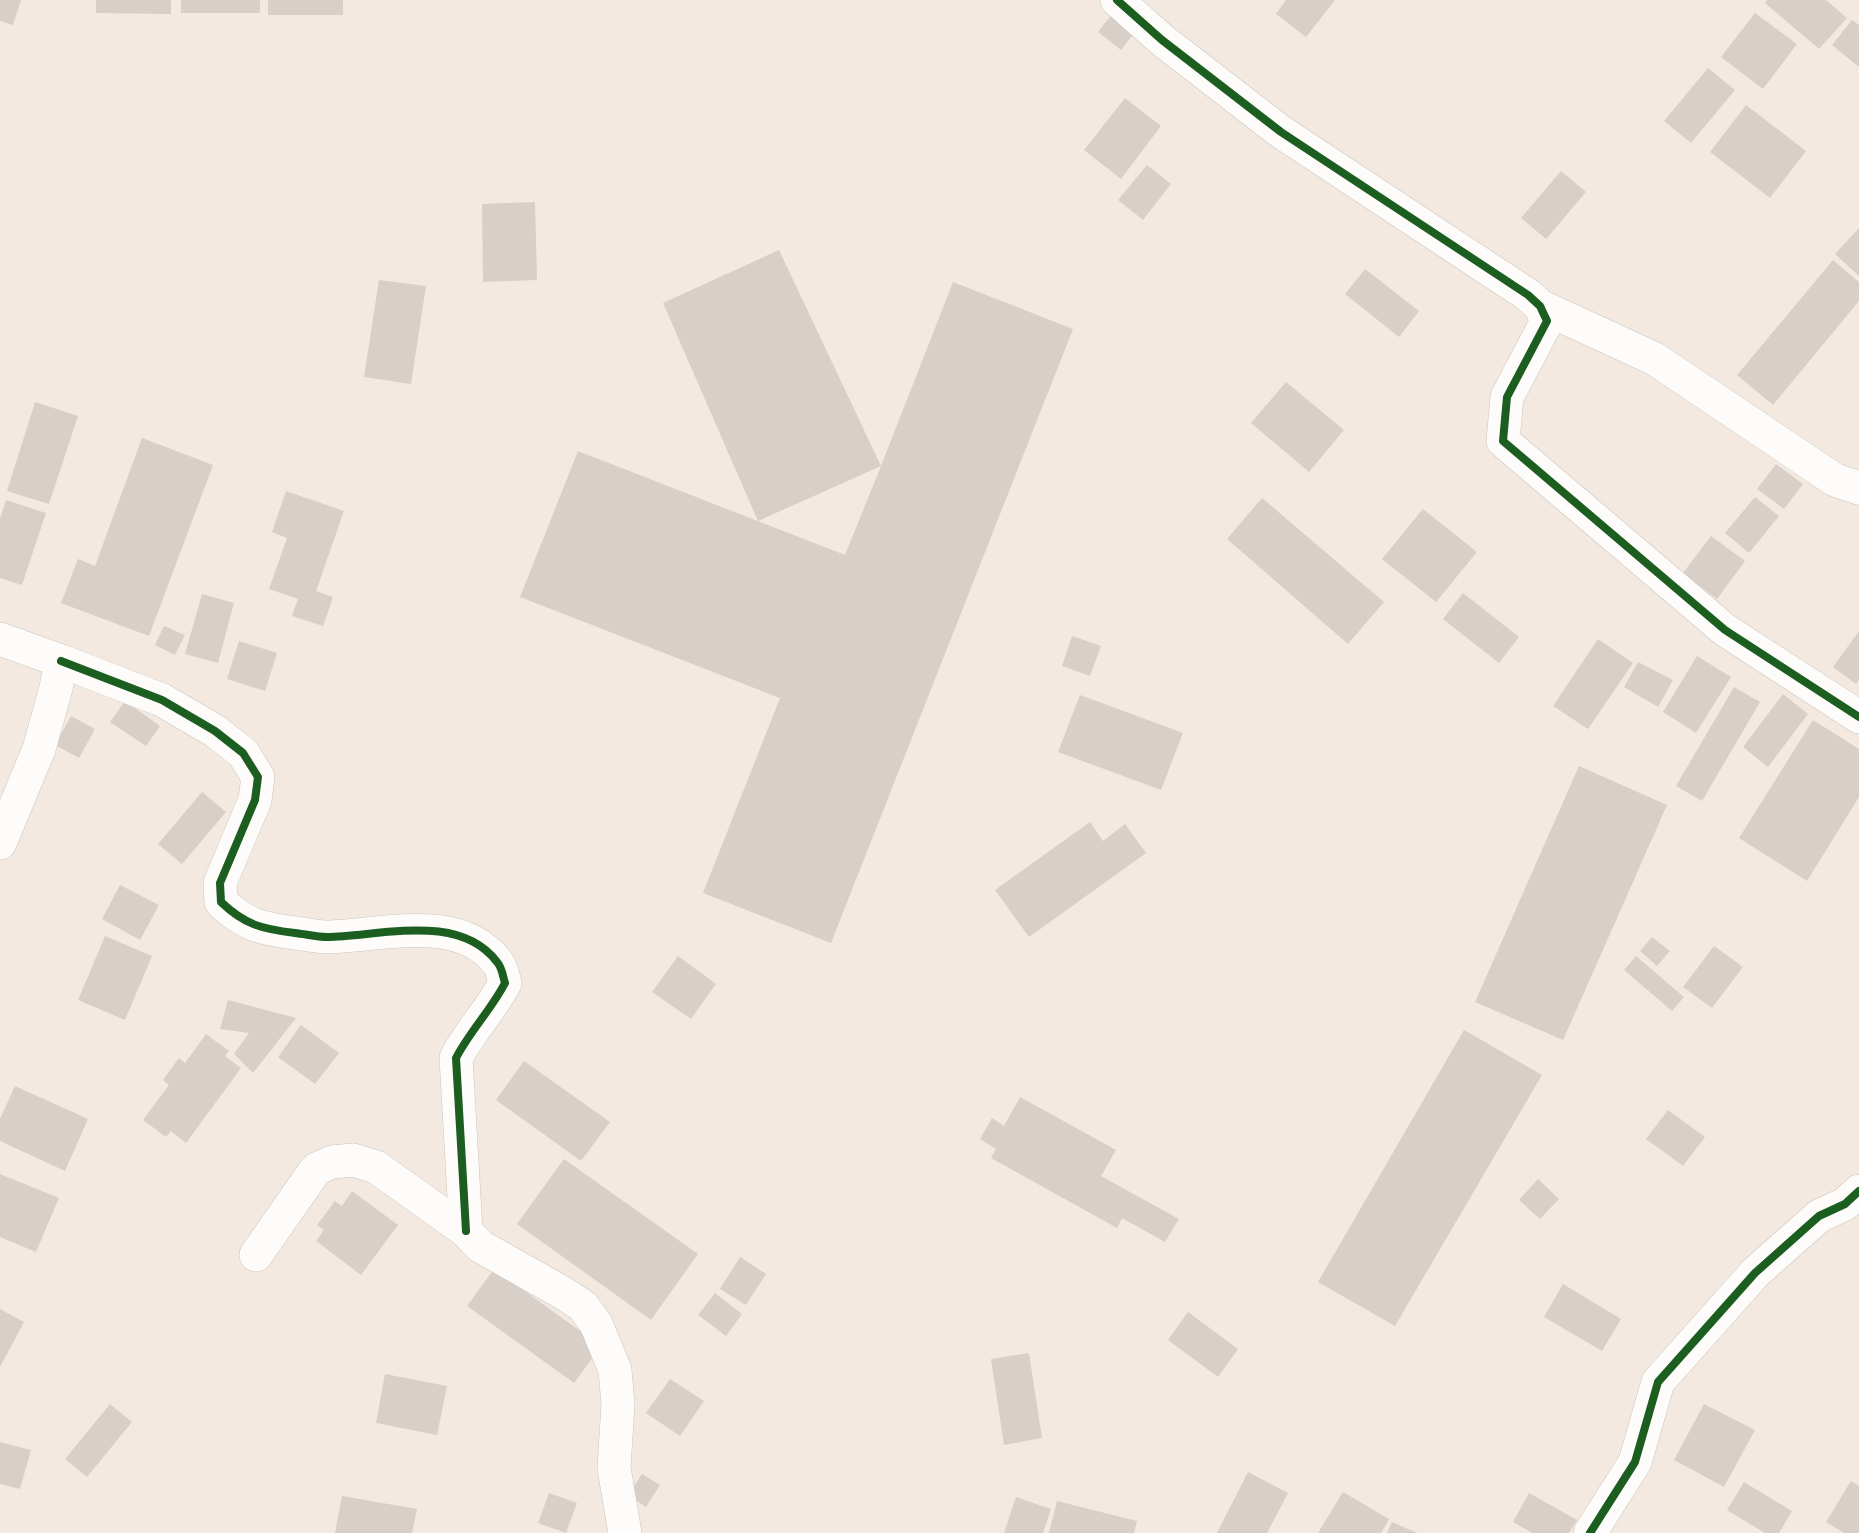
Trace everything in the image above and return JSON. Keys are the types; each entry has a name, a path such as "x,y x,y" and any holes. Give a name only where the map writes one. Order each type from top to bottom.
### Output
{"street":[{"path":"1117,0 1162,40 1281,132 1528,295 1540,306 1655,359 1835,480 1859,488"},
{"path":"1540,306 1547,321 1507,397 1503,441 1725,630 1859,717"},
{"path":"0,639 162,700 215,731 243,753 258,777 255,800 220,883 221,902 235,916 264,929 324,937 434,930 456,934 481,946 499,963 505,983 496,1001 465,1041 456,1058 466,1231"},
{"path":"0,843 39,749 61,661"},
{"path":"256,1256 316,1169 332,1162 353,1160 376,1167 466,1231 480,1246 583,1306 596,1324 615,1370 618,1404 614,1468 625,1533"},
{"path":"1590,1533 1635,1462 1658,1382 1755,1273 1818,1216 1845,1204 1859,1191"}],"building":[{"path":"0,0 21,0 13,25 0,21"},
{"path":"96,0 171,0 171,14 96,13"},
{"path":"181,0 260,0 260,13 181,13"},
{"path":"268,0 343,0 343,15 268,15"},
{"path":"1286,0 1335,0 1306,37 1276,14"},
{"path":"1767,0 1826,0 1847,18 1819,49 1765,3"},
{"path":"1115,10 1138,28 1121,50 1098,32"},
{"path":"1755,13 1797,44 1763,89 1721,57"},
{"path":"1852,20 1859,25 1859,67 1832,45"},
{"path":"1708,68 1735,90 1691,143 1664,121"},
{"path":"1125,98 1161,126 1121,179 1084,150"},
{"path":"1746,105 1806,151 1770,198 1710,152"},
{"path":"1147,165 1171,184 1143,220 1118,200"},
{"path":"1561,171 1586,192 1546,239 1521,218"},
{"path":"535,202 537,280 483,282 482,204"},
{"path":"1859,228 1859,276 1835,254"},
{"path":"779,250 881,466 758,521 663,303"},
{"path":"1833,260 1859,282 1859,301 1773,405 1737,375"},
{"path":"1365,269 1419,311 1399,337 1345,294"},
{"path":"379,280 426,286 411,384 364,377"},
{"path":"953,282 1073,329 831,943 703,893 780,698 520,597 578,451 845,555"},
{"path":"1286,382 1344,430 1309,472 1251,423"},
{"path":"35,402 78,416 49,504 7,491"},
{"path":"142,438 213,465 149,636 61,603 78,559 95,566"},
{"path":"1776,464 1803,484 1784,509 1757,489"},
{"path":"286,491 344,511 316,591 333,597 323,626 292,616 298,599 269,589 287,538 272,532"},
{"path":"1755,497 1779,516 1749,553 1725,533"},
{"path":"1262,498 1384,602 1348,644 1227,539"},
{"path":"6,500 46,513 22,585 0,578 0,519"},
{"path":"1423,509 1477,552 1436,602 1382,559"},
{"path":"1711,536 1745,561 1717,599 1683,573"},
{"path":"1463,593 1519,637 1499,663 1443,619"},
{"path":"202,594 234,603 218,663 185,654"},
{"path":"164,626 185,635 175,655 155,645"},
{"path":"1859,631 1859,679 1856,684 1833,667"},
{"path":"1072,636 1101,646 1090,676 1062,666"},
{"path":"1598,639 1633,663 1588,729 1553,706"},
{"path":"239,641 277,653 265,691 227,679"},
{"path":"1697,656 1731,677 1696,733 1663,712"},
{"path":"1638,662 1673,680 1658,707 1624,687"},
{"path":"1734,687 1760,702 1702,801 1676,786"},
{"path":"1783,694 1808,714 1768,767 1743,747"},
{"path":"1080,695 1183,733 1161,790 1058,752"},
{"path":"125,701 160,726 146,746 110,722"},
{"path":"71,716 95,729 79,758 55,745"},
{"path":"1813,720 1859,749 1859,797 1807,881 1739,838"},
{"path":"1579,766 1667,805 1563,1040 1475,1002"},
{"path":"202,792 226,812 182,864 158,844"},
{"path":"1090,822 1103,841 1125,824 1146,853 1029,937 995,890"},
{"path":"120,885 159,905 140,940 102,919"},
{"path":"105,936 152,956 125,1020 78,1000"},
{"path":"1652,937 1670,951 1657,966 1640,951"},
{"path":"1714,946 1743,967 1712,1008 1683,987"},
{"path":"678,956 716,984 691,1019 652,992"},
{"path":"1636,956 1684,997 1672,1011 1624,970"},
{"path":"228,1000 296,1018 253,1073 234,1054 249,1033 220,1029"},
{"path":"301,1025 339,1053 315,1084 278,1057"},
{"path":"1464,1030 1542,1075 1395,1326 1318,1282"},
{"path":"206,1034 229,1051 225,1056 241,1068 186,1143 171,1131 166,1137 143,1120 169,1085 163,1080 179,1058 185,1063"},
{"path":"524,1061 610,1122 581,1161 496,1100"},
{"path":"15,1086 88,1119 65,1171 0,1141 0,1119"},
{"path":"1020,1097 1116,1150 1101,1176 1179,1219 1165,1242 1122,1218 1117,1228 991,1158 996,1149 980,1139 992,1118 1004,1126"},
{"path":"1668,1110 1705,1137 1683,1166 1646,1139"},
{"path":"564,1159 698,1254 651,1320 517,1224"},
{"path":"0,1174 59,1198 36,1252 0,1237"},
{"path":"1538,1179 1559,1199 1540,1219 1519,1200"},
{"path":"352,1191 398,1225 361,1275 316,1241 324,1230 317,1225 335,1201 342,1206"},
{"path":"740,1257 766,1274 746,1305 720,1289"},
{"path":"494,1269 601,1346 574,1383 467,1306"},
{"path":"1563,1284 1621,1319 1602,1351 1544,1317"},
{"path":"715,1293 742,1314 726,1336 698,1315"},
{"path":"0,1309 24,1322 0,1367"},
{"path":"1188,1312 1238,1349 1218,1377 1168,1340"},
{"path":"1029,1353 1042,1438 1004,1445 991,1359"},
{"path":"385,1374 447,1386 437,1435 376,1423"},
{"path":"670,1379 704,1401 680,1436 646,1413"},
{"path":"110,1404 132,1422 87,1477 65,1459"},
{"path":"1704,1404 1755,1430 1724,1487 1674,1460"},
{"path":"0,1442 31,1450 20,1489 0,1484"},
{"path":"1248,1472 1288,1493 1267,1533 1217,1533"},
{"path":"642,1474 660,1485 646,1507 628,1495"},
{"path":"1851,1481 1859,1486 1859,1533 1844,1533 1826,1522"},
{"path":"1744,1482 1792,1511 1779,1533 1765,1533 1727,1510"},
{"path":"1343,1492 1389,1519 1381,1533 1318,1533"},
{"path":"549,1493 577,1503 566,1533 538,1523"},
{"path":"1529,1493 1577,1520 1569,1533 1532,1533 1513,1522"},
{"path":"342,1496 417,1509 412,1533 335,1533"},
{"path":"1016,1497 1051,1509 1043,1533 1004,1533"},
{"path":"1057,1501 1137,1521 1134,1533 1049,1533"},
{"path":"1392,1522 1417,1533 1387,1533"}],"cycle path":[{"path":"1117,0 1162,40 1281,132 1528,295 1540,306 1547,321 1507,397 1503,441 1725,630 1859,717"},
{"path":"61,661 162,700 215,731 243,753 258,777 255,800 220,883 221,902 238,916 263,927 323,937 394,931 441,932 462,937 481,947 499,964 505,983 456,1058 466,1231"},
{"path":"1590,1533 1635,1462 1658,1382 1755,1273 1819,1216 1845,1204 1859,1191"}]}
